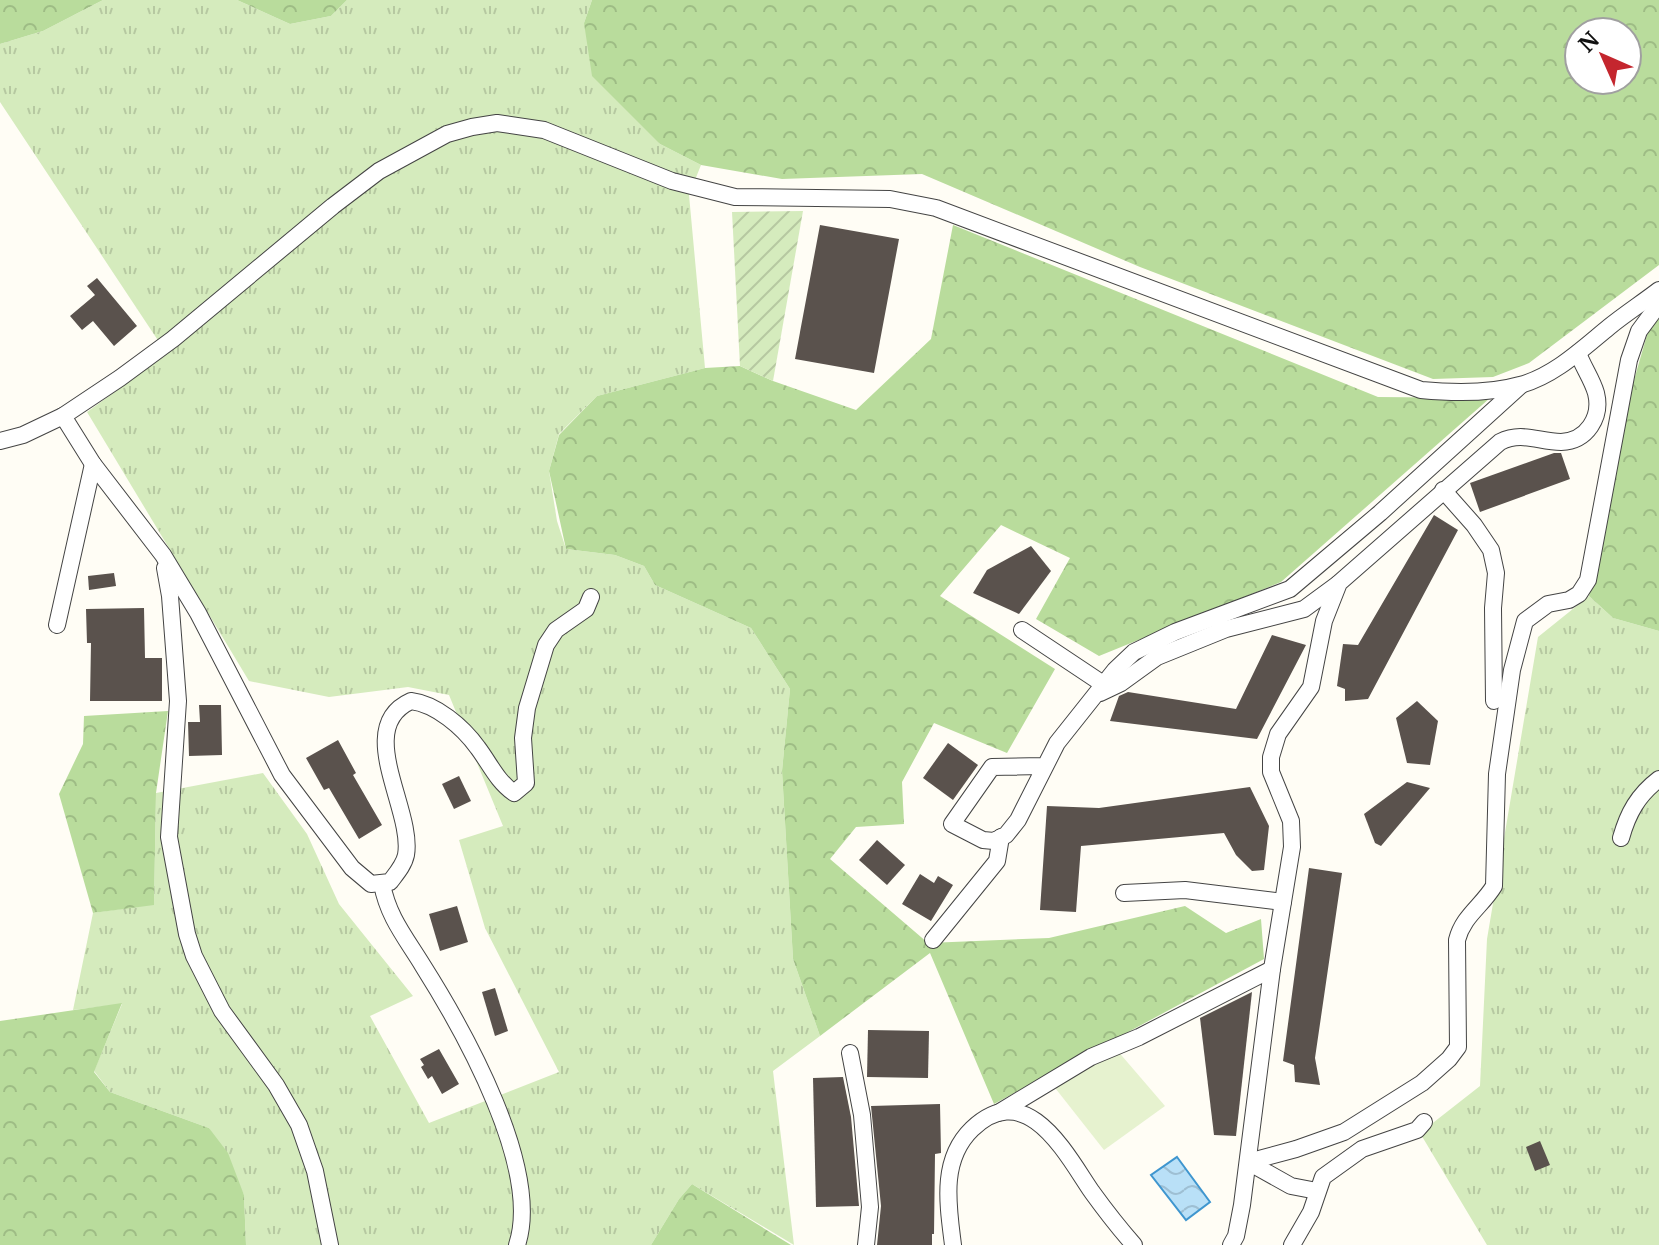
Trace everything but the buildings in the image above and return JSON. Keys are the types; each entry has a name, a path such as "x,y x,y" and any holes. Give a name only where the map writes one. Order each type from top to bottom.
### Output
{"street":[{"path":"0,441 23,435 63,416 173,339 379,171 447,134 497,123 544,130 672,181 735,197 890,199 936,208 1421,390 1461,392 1521,385 1546,374 1578,353 1659,292"},
{"path":"1248,1162 1344,1132 1422,1083 1458,1047 1457,940 1461,925 1494,886 1497,774 1512,670 1525,621 1548,604 1569,600 1579,594 1588,580 1629,360 1639,331 1656,308 1659,292"},
{"path":"1100,690 1121,683 1157,657 1226,629 1304,609 1339,583 1443,490 1508,438 1574,440 1592,425 1597,416 1597,395 1578,353"},
{"path":"1043,766 992,767 952,824 983,840 994,841 1001,837 1018,820 1057,743 1134,652 1151,642 1279,594 1300,582 1521,385"},
{"path":"63,416 93,464 163,555 198,613 282,775 352,868 371,884 390,882 406,858 404,827 385,745 386,726 390,719 411,701 430,705 468,735 503,785 514,793 520,790 526,783 523,738 527,708 546,645 556,630 586,609 591,597"},
{"path":"57,625 93,464"},
{"path":"1443,490 1491,550 1496,573 1493,608 1494,701"},
{"path":"163,555 170,596 178,701 169,837 187,934 194,956 222,1011 276,1085 299,1125 315,1171 330,1245"},
{"path":"1231,1245 1239,1223 1293,834 1288,813 1273,782 1271,757 1281,726 1311,687 1324,621 1339,583"},
{"path":"1022,630 1100,690"},
{"path":"1621,838 1626,818 1636,802 1659,779"},
{"path":"933,940 997,861 1001,837"},
{"path":"382,884 393,920 450,1012 502,1122 517,1169 523,1203 517,1245"},
{"path":"1124,893 1185,890 1283,902"},
{"path":"953,1245 948,1212 950,1169 956,1147 966,1134 1091,1057 1139,1037 1272,969"},
{"path":"850,1053 862,1115 870,1207 866,1245"},
{"path":"993,1116 1021,1114 1047,1129 1134,1245"},
{"path":"1292,1245 1311,1212 1323,1177 1362,1149 1417,1130 1424,1122"},
{"path":"1248,1162 1291,1186 1317,1191"}],"green space":[{"path":"0,0 103,0 43,31 0,44"},
{"path":"103,0 237,0 290,24 331,16 347,0 592,0 584,23 660,144 701,165 689,195 705,368 597,396 559,434 549,471 557,521 566,549 615,555 644,566 655,585 751,628 790,689 782,771 793,959 820,1036 773,1071 794,1245 692,1184 679,1199 651,1245 246,1245 244,1195 209,1128 110,1092 94,1071 122,1004 73,1010 93,913 154,904 156,793 263,773 307,834 339,904 413,996 370,1016 429,1123 559,1072 485,928 459,840 503,826 449,695 408,687 329,697 249,681 87,412 167,354 0,102 0,44 43,31"},
{"path":"237,0 347,0 331,16 290,24"},
{"path":"592,0 1659,0 1659,265 1529,363 1493,377 1433,379 1140,267 922,174 782,179 701,165 660,144 592,76 584,23"},
{"path":"803,211 773,381 740,366 732,212"},
{"path":"953,225 1378,397 1490,398 1281,582 1099,656 1036,619 1070,558 1001,525 940,596 1055,669 1007,753 934,723 902,782 904,824 856,827 830,859 928,943 1049,938 1185,906 1226,933 1261,919 1264,959 994,1104 930,953 820,1036 793,959 782,771 790,689 751,628 655,585 644,566 615,555 566,549 549,471 559,435 597,396 705,368 740,366 856,410 931,339"},
{"path":"1659,319 1659,631 1613,618 1589,596 1632,387 1649,328"},
{"path":"1589,596 1613,618 1659,631 1659,1245 1487,1245 1420,1133 1480,1086 1487,939 1538,637"},
{"path":"168,711 156,793 154,905 93,913 59,794 83,744 84,716"},
{"path":"122,1003 94,1072 110,1092 209,1128 228,1153 244,1195 246,1245 0,1245 0,1021"},
{"path":"1116,1049 1165,1106 1104,1150 1052,1084"},
{"path":"692,1184 791,1245 651,1245 679,1199"}],"water":[{"path":"1177,1157 1210,1202 1186,1220 1151,1175"}]}
